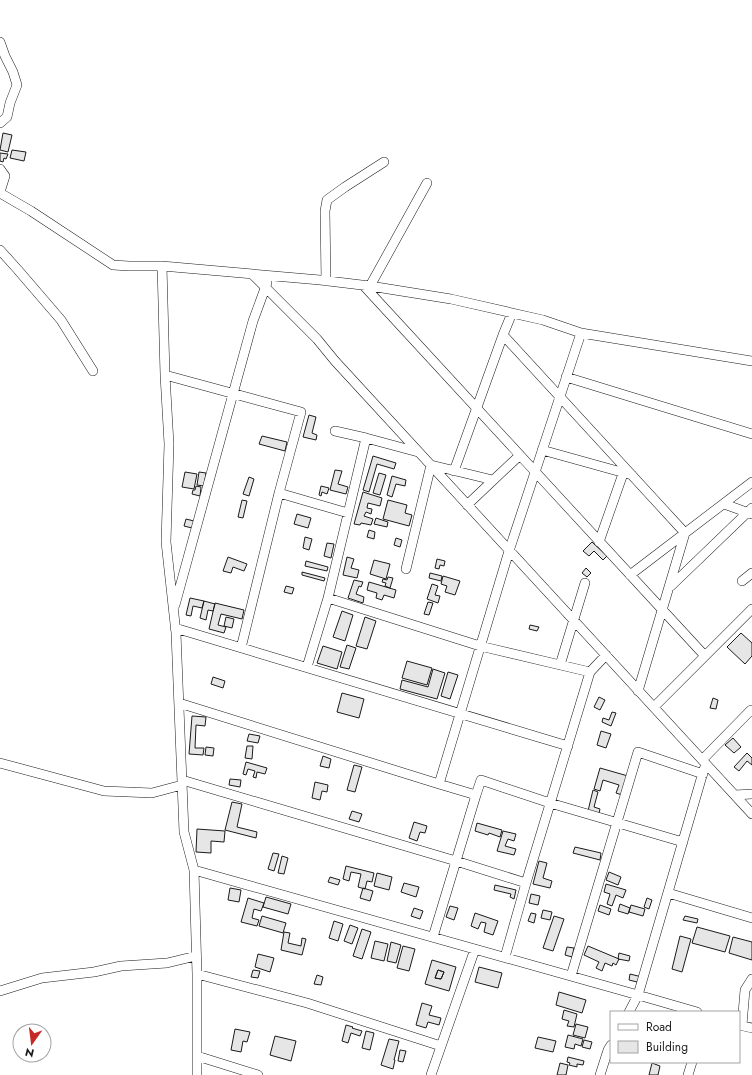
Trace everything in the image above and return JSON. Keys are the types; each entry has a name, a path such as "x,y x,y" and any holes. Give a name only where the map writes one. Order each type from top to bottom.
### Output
{"street":[{"path":"0,42 17,85 10,103 7,117 0,123"},
{"path":"326,281 325,211 327,200 384,162"},
{"path":"0,169 4,176 0,193 31,211 113,265 162,266 367,286 451,299 543,320 581,333 752,362"},
{"path":"367,286 427,183"},
{"path":"0,250 61,320 93,371"},
{"path":"162,266 165,375 169,444 166,542 175,628 184,832 194,870 197,974 197,1075"},
{"path":"252,274 317,340 418,452 752,814"},
{"path":"173,611 233,394 254,321 269,276"},
{"path":"367,286 535,472 705,656"},
{"path":"454,471 512,313"},
{"path":"439,784 509,551 581,333"},
{"path":"503,335 627,472 685,533"},
{"path":"165,375 301,412 279,493 241,648"},
{"path":"566,377 752,434"},
{"path":"335,431 418,452"},
{"path":"307,667 328,598 366,438"},
{"path":"542,450 627,472"},
{"path":"467,505 520,455"},
{"path":"431,465 493,480"},
{"path":"406,569 431,465"},
{"path":"599,542 627,472"},
{"path":"630,575 752,482"},
{"path":"279,493 348,513"},
{"path":"724,504 750,511"},
{"path":"670,586 750,511"},
{"path":"638,691 685,533"},
{"path":"742,580 752,573"},
{"path":"560,665 585,583"},
{"path":"328,598 480,646 590,672"},
{"path":"654,707 752,609"},
{"path":"175,628 568,746"},
{"path":"505,957 590,672 606,655"},
{"path":"179,703 476,795"},
{"path":"630,1011 638,994 703,774 704,762 752,710"},
{"path":"571,976 638,752 703,774"},
{"path":"0,762 104,791 152,794 182,783 456,861 526,883"},
{"path":"433,937 481,780 550,803 683,842"},
{"path":"735,795 752,794"},
{"path":"194,870 638,994 694,1011"},
{"path":"668,893 752,918"},
{"path":"432,1075 475,949"},
{"path":"0,991 42,978 94,972 121,966 168,963 196,956"},
{"path":"197,974 307,1003 442,1046"},
{"path":"752,978 745,990 740,1025 752,1028"},
{"path":"600,1075 610,1047"},
{"path":"197,1056 258,1075"},
{"path":"688,1075 692,1063"}],"building":[{"path":"3,133 12,135 8,152 0,150"},
{"path":"12,150 26,152 24,161 10,158"},
{"path":"0,153 8,154 6,159 4,158 3,162 0,161"},
{"path":"309,415 316,417 312,433 317,435 316,440 303,437"},
{"path":"262,436 287,442 285,451 259,444"},
{"path":"373,456 396,463 394,469 377,464 369,492 363,490"},
{"path":"335,470 342,471 338,484 348,487 346,494 330,490"},
{"path":"185,472 197,474 194,489 182,487"},
{"path":"199,472 206,473 204,486 197,485"},
{"path":"379,473 386,475 380,495 373,493"},
{"path":"392,476 406,480 405,486 396,484 392,497 387,495"},
{"path":"249,477 254,479 249,496 243,494"},
{"path":"196,486 201,487 200,496 192,494"},
{"path":"321,486 329,488 327,494 322,492 321,496 319,495"},
{"path":"363,492 382,498 380,506 368,503 367,508 372,509 371,514 366,512 364,516 373,519 371,525 361,523 360,525 354,524"},
{"path":"242,500 247,501 243,518 238,517"},
{"path":"388,500 407,505 405,513 412,515 409,526 383,519"},
{"path":"297,514 311,518 308,528 294,524"},
{"path":"376,518 388,522 387,527 374,524"},
{"path":"186,519 194,521 192,528 184,526"},
{"path":"369,530 375,532 374,539 367,537"},
{"path":"305,537 312,539 309,550 303,548"},
{"path":"396,538 402,540 400,547 394,545"},
{"path":"592,542 607,556 603,560 594,551 589,556 583,551"},
{"path":"327,543 334,544 331,558 324,556"},
{"path":"228,557 247,564 244,571 233,567 231,573 223,571"},
{"path":"347,557 354,559 351,568 359,570 357,578 343,575"},
{"path":"437,559 445,561 444,566 440,565 439,569 435,568"},
{"path":"374,560 390,564 386,579 370,574"},
{"path":"306,561 328,567 327,571 305,566"},
{"path":"586,568 591,573 587,577 582,573"},
{"path":"302,572 325,578 324,581 302,575"},
{"path":"430,573 442,576 441,581 429,578"},
{"path":"443,576 460,581 455,595 445,592 447,586 441,584"},
{"path":"388,577 393,578 390,588 385,586 386,583 382,582 383,579 387,580"},
{"path":"354,580 363,582 361,587 359,586 356,594 364,597 363,603 348,598"},
{"path":"369,582 396,590 394,598 384,595 382,600 376,598 377,593 367,590"},
{"path":"432,584 438,586 435,595 440,596 438,603 427,599"},
{"path":"286,586 294,588 292,594 284,592"},
{"path":"190,598 204,601 202,608 193,606 191,616 186,615"},
{"path":"204,601 215,604 213,611 208,610 206,620 200,618"},
{"path":"428,602 433,603 429,615 424,614"},
{"path":"215,603 244,610 242,619 221,614 218,625 226,627 224,633 209,629"},
{"path":"342,611 353,615 345,641 333,637"},
{"path":"226,617 234,619 232,628 224,626"},
{"path":"365,617 376,621 367,649 356,646"},
{"path":"530,625 539,627 537,631 529,629"},
{"path":"741,633 752,643 752,656 745,664 727,647"},
{"path":"347,645 356,648 349,669 340,667"},
{"path":"323,646 342,652 337,669 317,663"},
{"path":"407,661 432,668 427,685 402,678"},
{"path":"433,669 445,673 437,699 400,689 402,680 428,687"},
{"path":"448,672 458,675 450,699 441,696"},
{"path":"213,677 225,681 223,688 211,684"},
{"path":"342,693 364,699 359,718 337,712"},
{"path":"599,697 605,700 600,710 594,707"},
{"path":"713,698 718,700 716,709 710,708"},
{"path":"612,712 616,713 611,726 602,722 603,718 609,720"},
{"path":"192,716 206,717 205,726 196,725 195,748 204,748 203,755 189,754"},
{"path":"601,731 611,734 606,748 597,745"},
{"path":"249,734 260,736 258,743 247,741"},
{"path":"733,738 741,747 734,753 725,745"},
{"path":"247,746 253,746 252,759 245,758"},
{"path":"206,747 214,748 213,756 205,755"},
{"path":"747,753 752,758 752,765 747,761 739,771 734,767"},
{"path":"323,756 331,759 329,768 320,766"},
{"path":"246,762 267,768 265,774 257,772 256,778 253,777 255,771 248,769 246,775 243,774"},
{"path":"354,765 362,767 355,792 347,790"},
{"path":"600,768 628,776 622,795 616,793 619,785 603,780 600,791 594,789"},
{"path":"230,779 241,780 240,787 229,785"},
{"path":"315,782 328,785 327,792 322,791 320,800 312,798"},
{"path":"593,790 598,792 594,807 600,809 599,813 588,811"},
{"path":"232,802 242,804 237,827 257,832 256,838 225,830"},
{"path":"352,811 362,814 359,822 349,819"},
{"path":"414,822 427,826 425,833 420,832 417,841 409,838"},
{"path":"477,823 502,830 500,837 489,833 488,835 475,831"},
{"path":"197,829 225,831 224,842 211,841 211,853 196,852"},
{"path":"503,831 516,834 514,841 508,839 505,846 516,849 514,855 497,851"},
{"path":"575,847 601,853 600,860 573,853"},
{"path":"273,853 279,854 274,871 268,869"},
{"path":"282,856 288,858 284,874 278,873"},
{"path":"539,861 547,863 543,878 552,881 550,888 533,884"},
{"path":"346,866 374,873 372,882 367,881 365,889 358,887 361,874 351,872 349,881 343,879"},
{"path":"609,872 621,877 618,885 606,880"},
{"path":"377,873 392,877 389,890 374,886"},
{"path":"330,877 340,880 338,885 328,882"},
{"path":"404,883 419,887 416,897 401,892"},
{"path":"606,884 626,890 623,898 616,895 612,906 607,904 610,894 604,892"},
{"path":"495,885 516,890 514,899 510,897 511,894 494,890"},
{"path":"230,888 241,890 239,902 228,900"},
{"path":"363,888 373,891 370,901 360,898"},
{"path":"531,894 540,896 538,905 529,903"},
{"path":"266,897 291,904 288,914 263,907"},
{"path":"248,898 264,903 261,911 254,909 252,918 259,920 257,926 241,922"},
{"path":"647,898 652,900 649,909 644,907"},
{"path":"620,904 630,908 628,914 618,911"},
{"path":"600,905 611,909 609,915 598,911"},
{"path":"631,905 645,909 643,916 629,912"},
{"path":"450,906 458,908 454,920 446,917"},
{"path":"414,908 423,911 420,919 411,916"},
{"path":"543,910 552,912 550,920 541,918"},
{"path":"475,913 498,921 493,935 484,932 486,923 481,922 478,929 471,926"},
{"path":"531,913 536,914 534,923 528,921"},
{"path":"262,916 286,923 283,933 259,926"},
{"path":"554,916 564,919 553,951 543,948"},
{"path":"685,916 698,919 697,923 683,920"},
{"path":"334,921 343,924 338,941 329,938"},
{"path":"350,925 358,928 352,944 344,941"},
{"path":"697,927 730,936 725,952 692,943"},
{"path":"362,929 371,932 362,959 353,956"},
{"path":"284,932 290,933 288,943 301,946 302,938 306,939 302,955 281,950"},
{"path":"680,936 691,939 682,972 672,969"},
{"path":"733,937 752,942 752,960 729,953"},
{"path":"375,941 388,944 384,961 371,958"},
{"path":"391,942 401,945 396,963 387,961"},
{"path":"403,946 415,949 409,971 397,968"},
{"path":"588,946 619,959 616,965 613,963 612,966 605,963 602,971 596,968 599,962 584,955"},
{"path":"567,947 574,948 572,957 565,955"},
{"path":"619,953 630,956 629,961 618,959"},
{"path":"258,954 274,958 270,972 255,967"},
{"path":"432,960 456,967 449,991 425,984","holes":["438,970 444,972 441,979 435,978"]},
{"path":"479,967 502,973 498,988 475,982"},
{"path":"253,970 260,971 258,978 251,977"},
{"path":"438,970 444,972 441,979 435,978"},
{"path":"630,974 642,977 641,983 629,980"},
{"path":"317,975 323,977 321,985 314,984"},
{"path":"559,992 586,1000 582,1013 556,1005"},
{"path":"422,1003 432,1006 429,1015 441,1018 439,1025 428,1022 426,1028 416,1025"},
{"path":"564,1010 577,1014 574,1027 567,1026 569,1021 562,1019"},
{"path":"576,1024 588,1027 585,1038 573,1035"},
{"path":"346,1025 362,1031 360,1036 351,1033 348,1043 342,1041"},
{"path":"235,1029 250,1032 247,1042 243,1041 241,1052 231,1050"},
{"path":"366,1031 374,1033 370,1050 362,1048"},
{"path":"568,1035 583,1039 581,1046 575,1044 574,1049 565,1047"},
{"path":"275,1036 296,1041 291,1061 270,1055"},
{"path":"538,1037 556,1041 553,1052 535,1048"},
{"path":"389,1039 399,1041 393,1069 381,1065"},
{"path":"584,1040 592,1042 590,1049 582,1047"},
{"path":"400,1050 406,1051 403,1062 398,1061"},
{"path":"568,1057 584,1061 583,1065 577,1064 577,1067 569,1065 570,1063 567,1062"},
{"path":"560,1063 568,1065 566,1075 557,1075"},
{"path":"652,1063 660,1066 658,1075 649,1075"}]}
